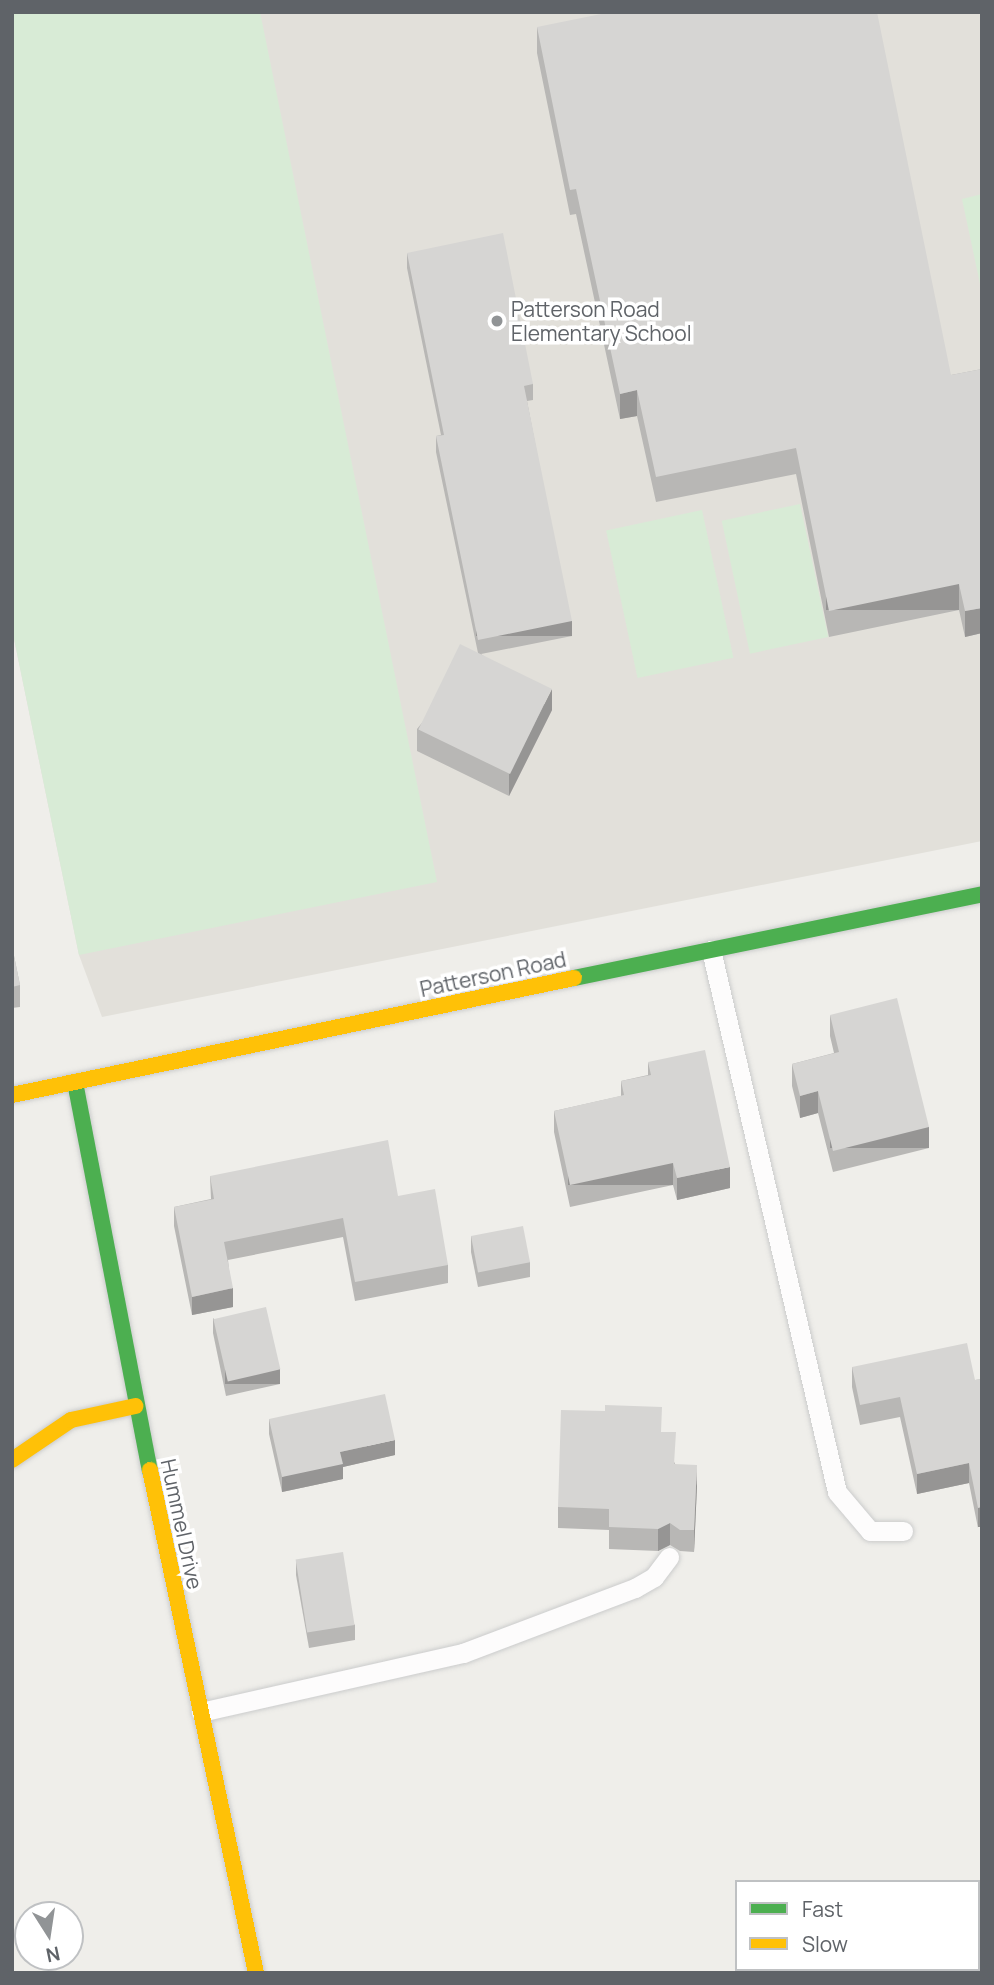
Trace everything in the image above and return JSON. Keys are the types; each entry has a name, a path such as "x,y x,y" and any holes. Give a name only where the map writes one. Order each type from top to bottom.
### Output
{"street":[{"name":"Patterson Road","path":"12,1095 982,894"},
{"name":"Hummel Drive","path":"75,1082 136,1406 256,1973"},
{"path":"12,1460 71,1420 136,1406"}],"lane":[{"path":"711,950 837,1492 849,1511 870,1531 903,1531"},
{"path":"201,1712 463,1653 635,1588 654,1577 669,1557"}],"shaded area":[{"name":"Patterson Road Elementary School","path":"12,12 982,12 982,841 102,1017 79,955 12,629"}],"green space":[{"path":"12,12 260,12 437,882 79,955 12,629"},
{"path":"982,194 982,293 962,199"},
{"path":"800,504 828,637 750,654 722,521"},
{"path":"702,510 733,658 638,678 606,530"}],"building":[{"path":"611,12 877,12 951,375 982,369 982,608 965,611 959,584 829,611 796,448 656,477 637,390 620,394 576,189 570,190 537,27"},
{"path":"503,233 533,384 524,386 572,621 478,640 436,436 444,435 407,253"},
{"path":"460,644 552,689 510,774 418,729"},
{"path":"12,946 20,985 12,987"},
{"path":"897,998 929,1127 833,1151 818,1091 800,1096 792,1064 839,1052 830,1015"},
{"path":"705,1050 730,1167 677,1178 673,1163 570,1185 554,1111 624,1095 621,1081 651,1075 648,1062"},
{"path":"388,1140 398,1196 435,1189 448,1265 355,1282 343,1218 224,1242 233,1288 192,1297 174,1207 214,1199 210,1176"},
{"path":"523,1226 530,1262 478,1272 471,1236"},
{"path":"266,1307 280,1369 228,1382 213,1319"},
{"path":"967,1343 975,1380 982,1379 982,1507 978,1508 969,1463 917,1474 900,1397 860,1405 852,1367"},
{"path":"385,1394 395,1440 340,1452 343,1464 282,1477 269,1419"},
{"path":"605,1405 662,1407 661,1432 676,1432 674,1464 697,1465 694,1530 680,1530 670,1523 658,1529 609,1527 609,1509 558,1507 561,1410 605,1411"},
{"path":"343,1552 355,1625 307,1633 296,1560"}],"traffic: fast":[{"path":"574,978 982,894"},
{"path":"75,1082 150,1470"}],"traffic: slow":[{"path":"12,1095 574,978"},
{"path":"12,1460 71,1420 136,1406"},
{"path":"150,1470 256,1973"}],"place":[{"name":"Patterson Road Elementary School","path":"497,321"}]}
